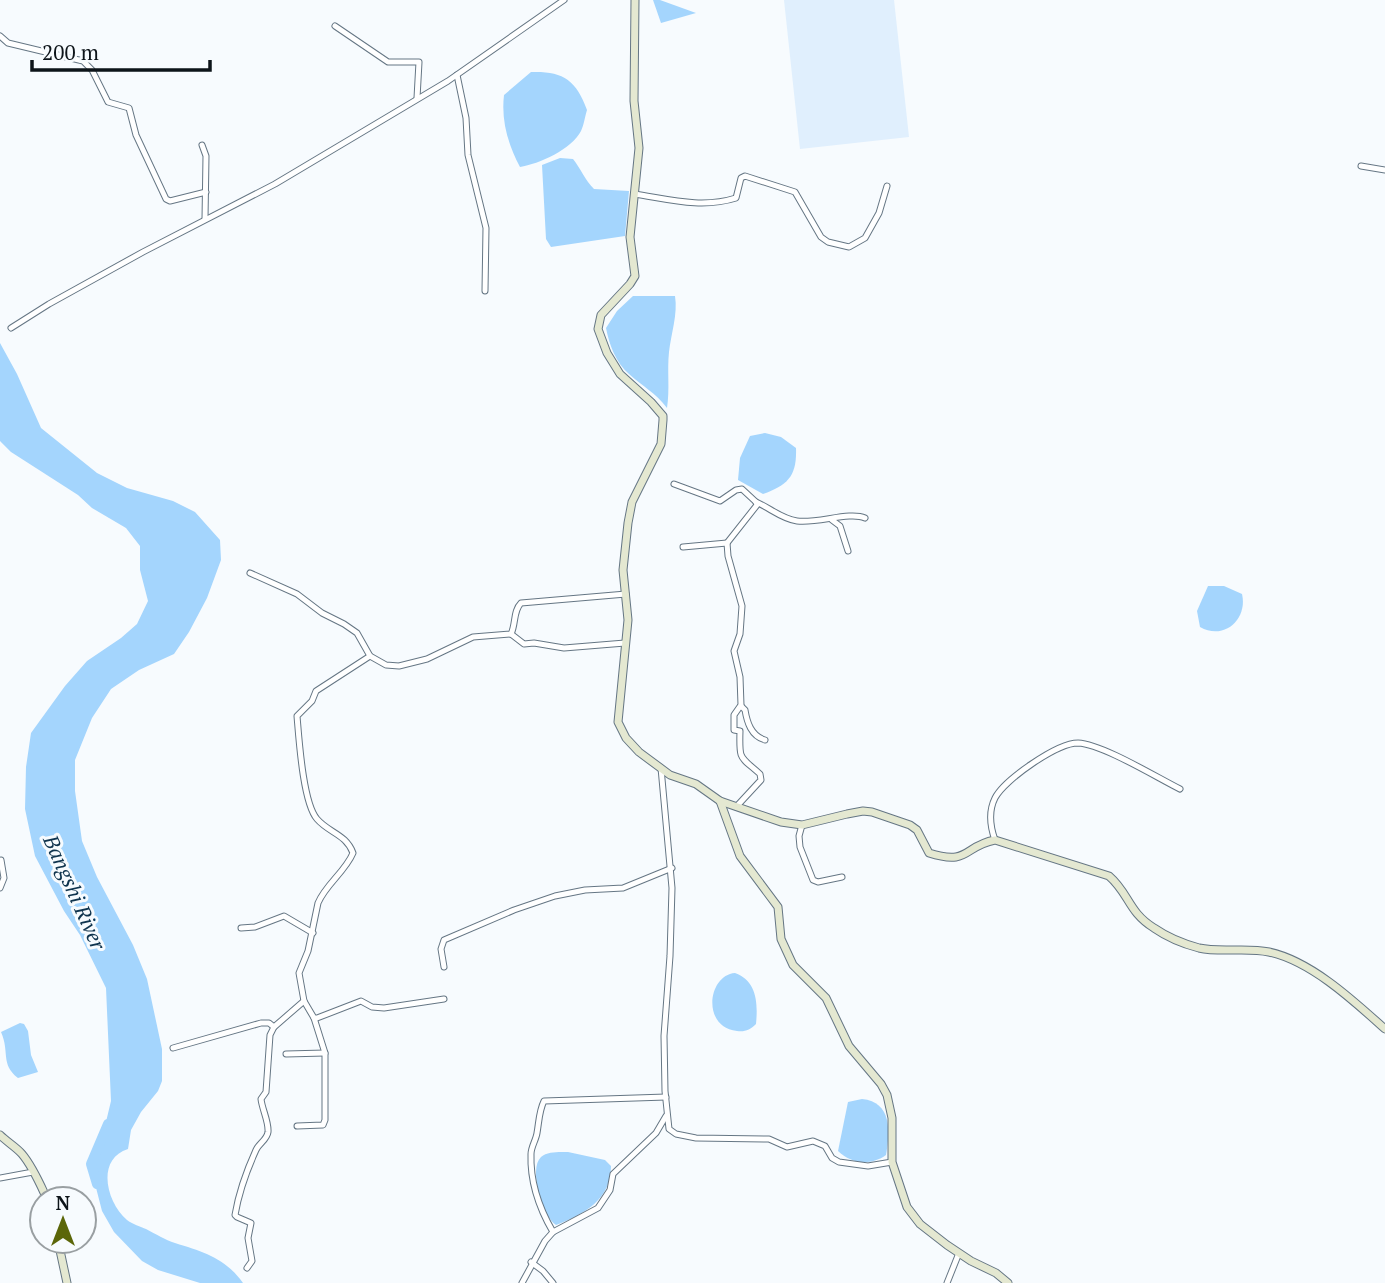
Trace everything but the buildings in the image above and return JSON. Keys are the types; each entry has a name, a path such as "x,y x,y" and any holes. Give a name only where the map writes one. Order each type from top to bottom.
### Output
{"street":[{"path":"11,328 49,304 275,184 457,75 564,0"},
{"path":"635,0 634,101 639,148 630,237 635,276 601,316 598,328 607,353 620,374 651,402 663,415 663,420 661,444 632,502 624,554 628,620 618,722 626,738 639,752 670,775 696,784 720,801 781,822 802,825 847,814 872,812 917,830 929,853 952,859 965,856 983,844 995,840 1109,876 1120,885 1136,915 1154,929 1200,948 1239,948 1271,952 1304,967 1348,996 1385,1029"},
{"path":"335,26 387,62 419,62 417,98"},
{"path":"0,36 8,43 83,61 92,70 108,102 129,107 136,135 166,199 170,201 206,192"},
{"path":"457,75 466,118 468,155 486,228 485,291"},
{"path":"202,145 206,156 205,219"},
{"path":"1362,166 1385,170"},
{"path":"634,194 684,203 718,202 736,198 741,178 745,176 795,192 821,237 828,242 849,247 866,238 879,214 887,187"},
{"path":"674,484 720,501 742,489 756,502 789,519 801,522 859,515 865,518"},
{"path":"736,807 761,780 760,774 744,763 741,756 740,731 734,730 733,725 734,715 741,706 740,677 734,651 740,634 742,606 727,543 757,505 756,502"},
{"path":"832,520 839,526 848,551"},
{"path":"683,547 727,543"},
{"path":"250,573 297,594 322,613 344,624 357,633 370,656 386,665 399,666 427,659 473,636 511,634 524,644 560,648 625,643"},
{"path":"511,634 521,603 626,594"},
{"path":"297,1126 323,1125 325,1053 314,1018 304,1001 299,973 313,933 321,896 349,861 352,853 344,838 317,820 311,807 303,769 297,716 312,701 316,691 370,656"},
{"path":"741,706 754,734 765,740"},
{"path":"995,840 990,828 990,814 995,797 1014,776 1045,755 1069,744 1079,743 1101,749 1180,789"},
{"path":"661,768 672,868 670,956 664,1036 667,1125 676,1134 696,1138 769,1139 780,1146 788,1147 813,1141 825,1146 832,1158 839,1162 868,1166 892,1162"},
{"path":"720,801 740,856 778,907 781,939 793,965 826,998 849,1046 887,1095 891,1118 892,1162 902,1197 913,1217 959,1253 996,1273 1008,1283"},
{"path":"802,825 800,847 813,880 818,882 842,877"},
{"path":"0,888 4,878 1,860"},
{"path":"444,967 441,950 444,940 469,929 555,896 623,887 672,868"},
{"path":"240,928 254,927 284,916 313,933"},
{"path":"314,1018 361,1001 372,1007 384,1008 444,999"},
{"path":"247,1268 252,1261 248,1238 251,1223 235,1215 241,1183 268,1132 261,1099 266,1092 270,1035 274,1027 304,1001"},
{"path":"173,1048 261,1023 269,1023 274,1027"},
{"path":"286,1054 325,1053"},
{"path":"553,1232 540,1209 535,1191 531,1151 544,1101 666,1097"},
{"path":"522,1283 531,1262 553,1232 598,1208 610,1190 614,1174 656,1133 667,1113"},
{"path":"0,1135 24,1157 41,1185"},
{"path":"0,1178 33,1172"},
{"path":"947,1283 959,1253"},
{"path":"61,1255 67,1283"},
{"path":"531,1262 543,1271 552,1283"}],"shaded area":[{"path":"784,0 894,0 909,137 800,149"}],"water":[{"path":"653,0 660,0 696,13 661,23"},
{"path":"531,72 551,73 567,79 578,91 587,110 577,138 563,150 536,163 520,167 506,132 504,95"},
{"path":"560,158 573,159 594,189 629,191 625,236 551,247 546,239 542,165"},
{"path":"633,296 675,296 675,317 668,359 667,408 624,370 609,340 606,328 617,311"},
{"path":"0,343 41,428 97,473 127,488 173,501 195,512 220,540 221,560 207,598 174,654 139,670 111,689 92,718 75,760 75,791 82,841 147,979 162,1049 162,1081 131,1130 128,1149 118,1154 111,1162 108,1171 110,1192 114,1203 129,1221 168,1240 213,1257 229,1267 243,1283 200,1283 158,1270 142,1261 114,1232 102,1211 98,1185 95,1185 93,1176 111,1101 106,988 80,935 35,856 25,809 26,767 31,733 65,686 87,661 137,624 148,601 140,570 140,546 126,528 92,508 78,495 11,452 0,441"},
{"path":"765,433 781,437 796,448 796,458 793,472 785,483 763,494 738,480 740,458 750,436"},
{"path":"1208,586 1224,586 1242,594 1243,603 1238,619 1225,629 1209,631 1200,627 1197,611"},
{"path":"735,973 748,981 756,1001 756,1024 745,1031 725,1027 713,1011 714,991 719,982"},
{"path":"20,1023 24,1024 28,1031 31,1055 38,1072 18,1078 7,1063 1,1032"},
{"path":"862,1099 879,1106 887,1119 888,1128 886,1155 868,1162 849,1159 838,1151 848,1102"},
{"path":"568,1152 605,1160 611,1166 610,1178 601,1197 594,1204 556,1225 542,1203 537,1182 537,1163 547,1154"}],"waterway":[{"name":"Bangshi River","path":"97,1184 91,1164 108,1124"}]}
